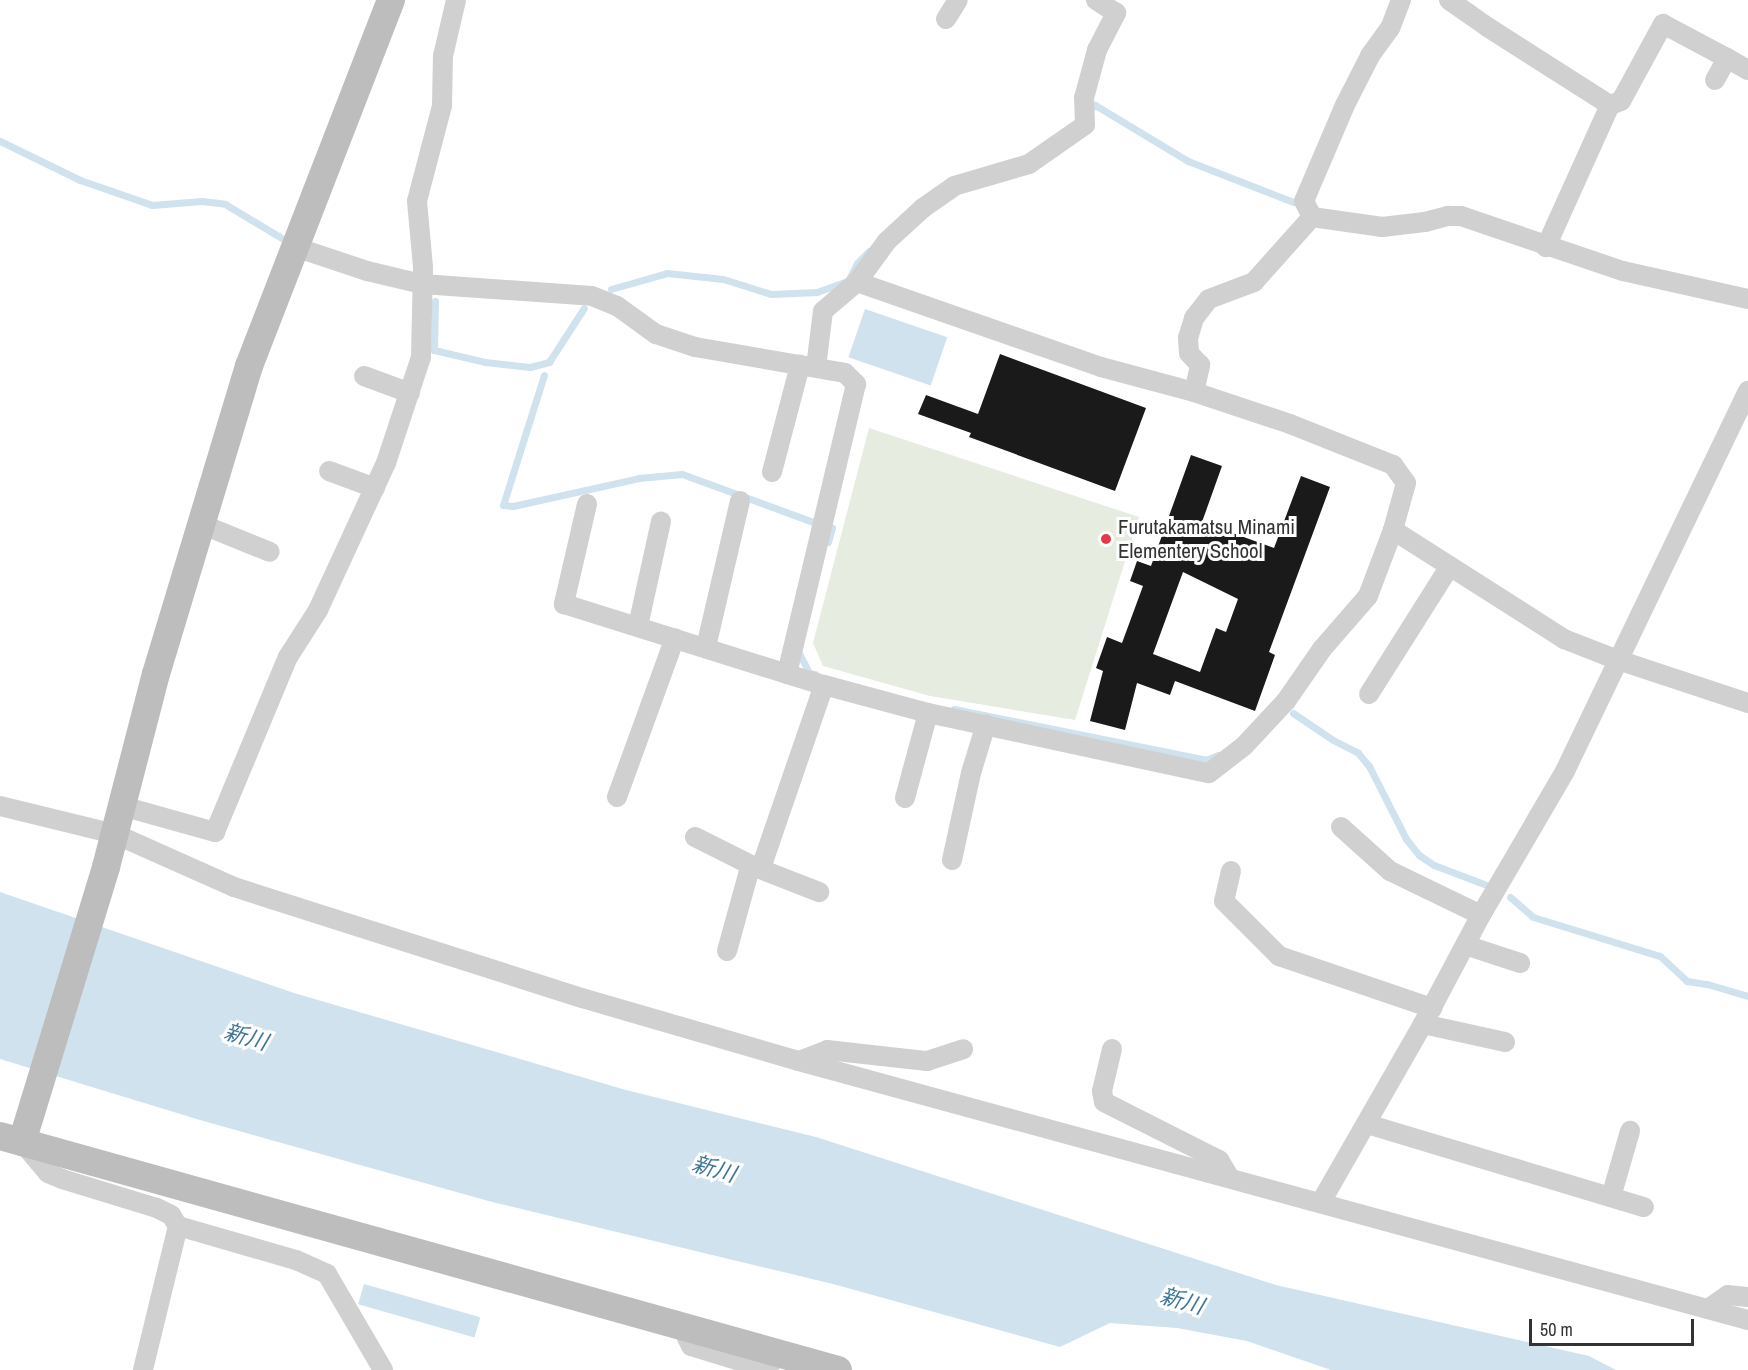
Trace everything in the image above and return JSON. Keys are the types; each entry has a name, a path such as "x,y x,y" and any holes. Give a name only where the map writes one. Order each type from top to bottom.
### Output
{"street":[{"path":"15,1138 106,867 156,674 249,366 391,0"},
{"path":"122,806 215,832 288,657 318,610 386,463 421,357 422,284 417,201 442,106 443,56 456,0"},
{"path":"946,19 958,0"},
{"path":"772,472 808,366 823,311 857,282 887,241 923,208 954,186 1029,164 1085,125 1084,98 1098,50 1116,13 1096,0"},
{"path":"1312,217 1304,201 1345,105 1370,56 1390,28 1401,0"},
{"path":"1449,0 1610,105"},
{"path":"1546,247 1610,105 1621,101 1663,24 1748,70"},
{"path":"1716,80 1727,58"},
{"path":"1312,217 1382,227 1461,216 1546,247 1623,271 1748,299"},
{"path":"1194,392 1200,365 1189,353 1188,338 1194,318 1209,299 1254,282 1312,217"},
{"path":"296,247 367,271 422,284 592,296 617,306 656,333 695,347 845,373 856,384 787,674"},
{"path":"587,504 564,604 787,674 928,713 1209,773 1244,747 1286,701 1322,649 1368,596 1393,530 1406,483 1393,465 1290,424 1194,392 1101,367 857,282"},
{"path":"364,376 410,393"},
{"path":"1321,1202 1367,1124 1481,915 1565,771 1748,392"},
{"path":"329,471 375,488"},
{"path":"706,647 740,501"},
{"path":"638,626 661,521"},
{"path":"201,524 270,552"},
{"path":"1393,530 1564,639 1618,660 1748,703"},
{"path":"1369,694 1450,566"},
{"path":"617,797 675,638"},
{"path":"727,951 749,872 763,862 824,685"},
{"path":"905,798 928,713"},
{"path":"952,860 971,773 986,724"},
{"path":"0,806 115,834 234,887 582,998 799,1061 1748,1320"},
{"path":"1341,826 1390,871 1481,915"},
{"path":"695,837 755,867 819,892"},
{"path":"1231,870 1224,901 1279,956 1427,1016 1505,1042"},
{"path":"1465,945 1520,963"},
{"path":"1112,1048 1102,1091 1104,1102 1219,1160 1230,1178"},
{"path":"799,1061 826,1050 927,1061 963,1049"},
{"path":"1367,1124 1644,1207"},
{"path":"1611,1197 1630,1131"},
{"path":"15,1138 48,1173 157,1208 171,1215 178,1226 296,1260 327,1274 383,1370"},
{"path":"15,1138 838,1370"},
{"path":"142,1370 178,1226"},
{"path":"1708,1309 1728,1295 1748,1298"},
{"path":"689,1329 687,1338 691,1346 769,1370"}],"shaded area":[{"path":"869,428 1139,517 1075,720 930,696 823,666 813,643"}],"water":[{"path":"865,309 947,337 931,386 848,357"},
{"name":"新川","path":"0,892 294,993 626,1090 816,1137 1276,1285 1589,1356 1616,1370 1331,1370 1247,1341 1177,1328 1110,1323 1060,1347 833,1284 492,1202 200,1120 0,1059"},
{"path":"364,1284 480,1317 475,1338 358,1304"}],"building":[{"path":"1000,354 1146,408 1115,491 969,437 971,433 918,414 926,395 978,414"},
{"path":"1191,455 1222,466 1202,522 1274,548 1301,476 1330,487 1269,652 1275,655 1255,711 1175,681 1170,695 1137,683 1125,730 1090,721 1103,671 1096,668 1107,637 1122,643 1143,586 1130,581 1137,561 1151,566","holes":["1183,572 1238,599 1226,632 1216,628 1200,672 1153,654"]}],"waterway":[{"path":"1089,110 1095,105 1188,161 1293,202"},
{"path":"0,141 80,180 152,205 202,201 225,204 285,240"},
{"path":"611,289 667,273 723,279 771,294 817,292 848,281 857,263 869,251"},
{"path":"435,301 434,350 485,362 530,367 549,362 584,308"},
{"path":"544,375 503,505 513,506 639,478 682,474 813,522"},
{"path":"828,542 832,528"},
{"path":"798,651 809,673 815,674"},
{"path":"954,709 1206,760 1218,755"},
{"path":"1293,713 1333,740 1358,753 1369,766 1406,839 1419,855 1434,865 1489,886"},
{"path":"1510,897 1533,917 1660,956 1687,981 1707,984 1748,996"}],"place":[{"name":"Furutakamatsu Minami Elementery School","path":"1106,539"}]}
